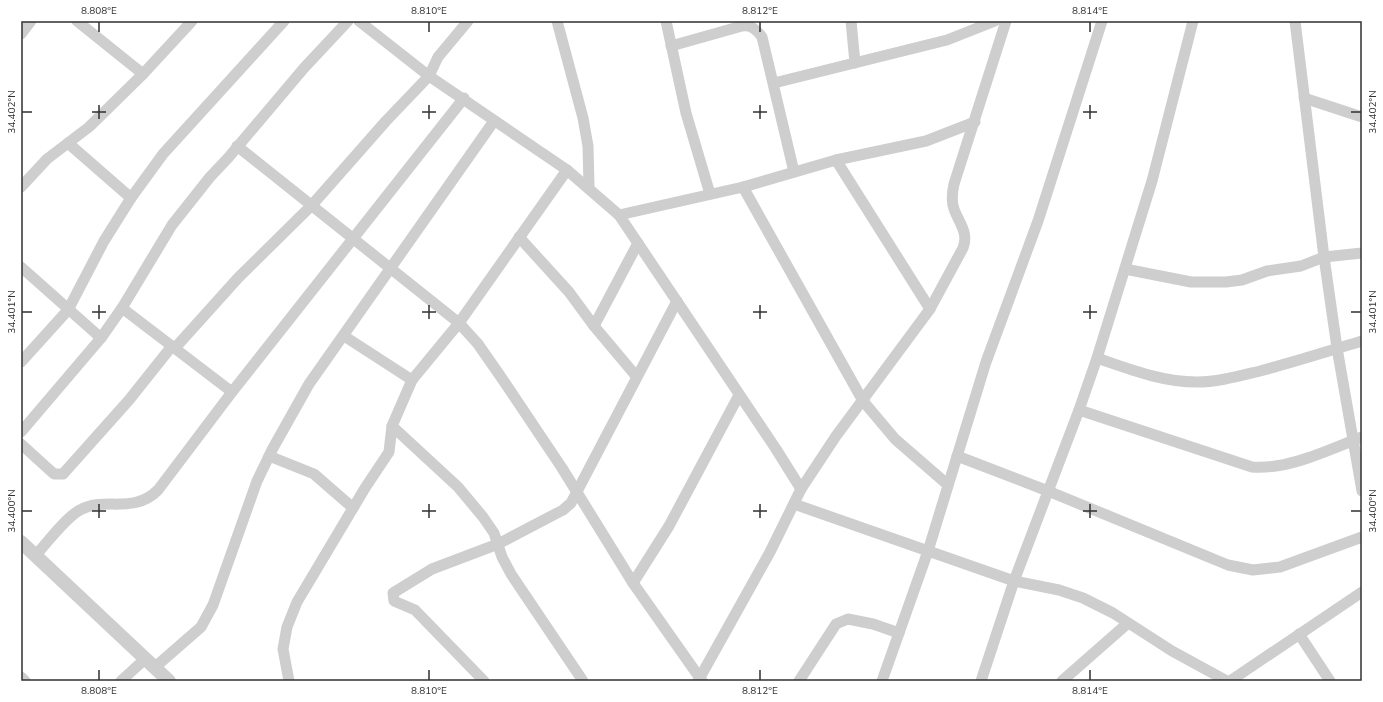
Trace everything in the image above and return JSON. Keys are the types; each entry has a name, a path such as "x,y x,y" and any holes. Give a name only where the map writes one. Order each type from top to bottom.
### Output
{"street":[{"path":"21,34 31,21"},
{"path":"76,21 143,74"},
{"path":"21,187 47,159 89,127 143,74 192,21"},
{"path":"21,362 68,310 104,241 131,198 163,154 284,21"},
{"path":"21,432 101,338 122,308 172,225 210,177 348,21"},
{"path":"359,21 429,76 464,98 494,121 567,170 619,215 801,489"},
{"path":"21,444 54,474 63,474 129,400 173,347 238,278 312,205 386,121 429,76 438,57 468,21"},
{"path":"557,21 583,118 588,146 588,187"},
{"path":"666,21 686,113 710,194"},
{"path":"851,21 855,63"},
{"path":"774,84 948,40 995,21"},
{"path":"237,146 392,268 459,323 478,344 577,492 633,583 700,680 770,552 801,489 836,436 930,309 965,243 964,231 954,209 952,193 1006,21"},
{"path":"882,681 928,551 986,362 1038,221 1102,21"},
{"path":"981,681 1014,580 1079,410 1125,269 1152,181 1193,21"},
{"path":"1295,21 1324,257 1337,348 1358,439 1362,491"},
{"path":"671,46 748,25 757,30 762,37 794,172"},
{"path":"35,556 80,510 94,506 133,503 151,497 202,434 232,392 352,238 413,165 464,98"},
{"path":"1304,98 1362,118"},
{"path":"121,681 150,663 201,627 206,621 257,481 269,456 309,384 494,121"},
{"path":"619,215 743,187 836,160 926,141 975,122"},
{"path":"68,143 131,198"},
{"path":"836,160 930,309"},
{"path":"289,681 283,649 290,621 297,602 353,508 389,452 392,426 412,380 459,323 567,170"},
{"path":"743,187 862,402 895,439 948,485"},
{"path":"519,237 569,292 594,326 636,376"},
{"path":"594,326 638,243"},
{"path":"1125,269 1191,282 1226,282 1242,280 1267,271 1301,266 1324,257 1362,253"},
{"path":"21,267 101,338"},
{"path":"484,681 415,610 394,601 392,593 432,569 498,544 563,510 571,503 636,376 677,301"},
{"path":"122,308 204,369 232,392"},
{"path":"344,336 412,380"},
{"path":"1096,358 1141,373 1172,380 1196,382 1216,381 1250,373 1362,341"},
{"path":"633,583 672,519 739,394"},
{"path":"1079,410 1252,467 1267,468 1284,465 1358,439"},
{"path":"392,426 458,487 483,517 494,533 511,574 583,681"},
{"path":"269,456 314,474 353,508"},
{"path":"957,456 1048,491 1228,565 1253,570 1280,567 1362,537"},
{"path":"794,504 1014,580 1059,590 1083,598 1227,681"},
{"path":"21,542 169,681"},
{"path":"1230,681 1362,592"},
{"path":"799,681 836,624 848,619 873,624 899,633"},
{"path":"1062,681 1128,623"},
{"path":"1299,634 1330,681"},
{"path":"21,677 25,681"}]}
